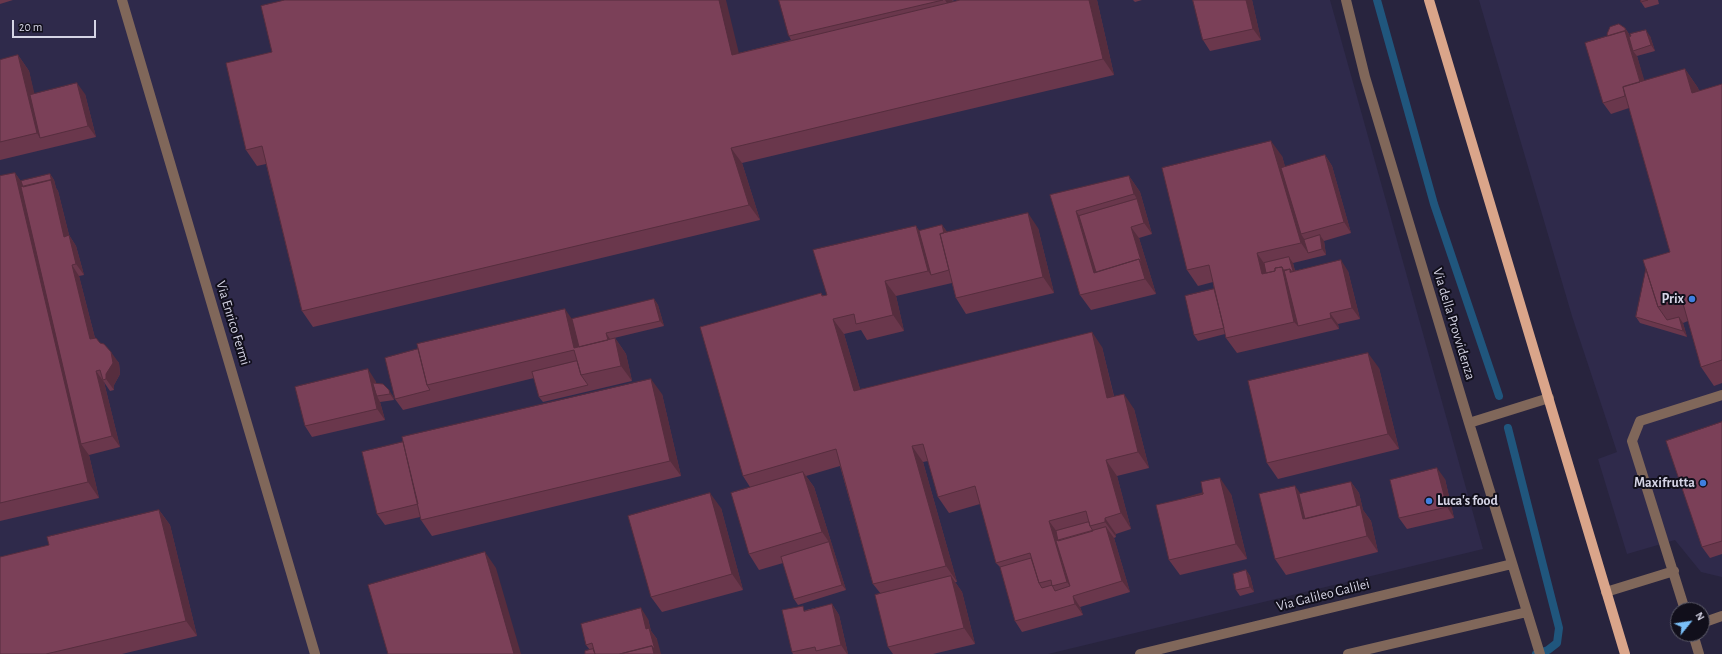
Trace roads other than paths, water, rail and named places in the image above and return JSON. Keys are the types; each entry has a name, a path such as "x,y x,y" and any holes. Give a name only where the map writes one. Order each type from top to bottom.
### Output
{"main road":[{"path":"1429,0 1625,654"}],"street":[{"name":"Via Enrico Fermi","path":"122,0 315,654"},
{"name":"Via della Provvidenza","path":"1346,0 1367,85 1540,654"},
{"path":"1683,602 1632,441 1640,421 1722,395"},
{"path":"1469,423 1549,398"},
{"name":"Via Galileo Galilei","path":"1140,654 1512,564"},
{"path":"1606,592 1674,571"},
{"path":"1348,654 1527,612"},
{"path":"1710,620 1722,616"},
{"path":"1695,642 1699,654"}],"waterway":[{"path":"1377,0 1434,204 1499,396"},
{"path":"1508,428 1559,628 1557,643 1548,650 1536,654"}],"place":[{"name":"Prix","path":"1692,299"},
{"name":"Maxifrutta","path":"1703,483"},
{"name":"Luca's food","path":"1429,501"}]}
